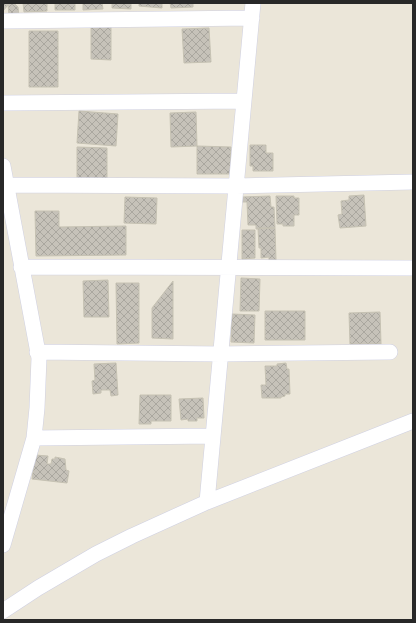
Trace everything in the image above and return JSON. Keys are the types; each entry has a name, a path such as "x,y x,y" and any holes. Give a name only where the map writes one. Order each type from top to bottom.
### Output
{"street":[{"path":"3,21 253,10 207,502"},
{"path":"3,103 244,101"},
{"path":"3,166 39,358 34,438 3,545"},
{"path":"7,185 237,186 413,182"},
{"path":"21,267 413,268"},
{"path":"37,352 221,354 390,352"},
{"path":"3,611 38,588 96,554 132,536 207,502 413,421"},
{"path":"34,438 213,436"}],"building":[{"path":"3,3 14,3 18,7 19,17 9,15 8,5 3,11"},
{"path":"23,3 47,3 47,11 24,12"},
{"path":"55,3 75,3 75,10 55,10"},
{"path":"83,3 102,3 103,9 83,10"},
{"path":"112,3 131,3 131,9 112,8"},
{"path":"139,3 162,3 162,8 139,6"},
{"path":"170,3 193,3 193,7 171,8"},
{"path":"91,27 111,27 111,60 91,59"},
{"path":"209,28 211,62 184,63 182,29"},
{"path":"29,31 58,31 58,87 29,87"},
{"path":"79,111 118,114 116,146 77,143"},
{"path":"196,112 197,146 171,147 170,113"},
{"path":"250,145 266,145 266,153 273,153 273,171 253,171 253,166 250,166"},
{"path":"197,146 231,147 230,174 197,174"},
{"path":"77,147 107,148 107,179 77,179"},
{"path":"364,195 366,226 340,228 338,215 342,214 341,201 349,200 349,196"},
{"path":"270,196 271,207 274,207 275,228 256,229 256,225 248,225 247,202 242,202 242,197"},
{"path":"276,196 294,196 294,198 299,198 299,215 294,215 294,226 283,226 283,224 277,224"},
{"path":"125,197 157,198 156,224 124,223"},
{"path":"35,211 59,211 59,227 126,226 126,255 36,256"},
{"path":"258,228 275,228 276,260 269,260 269,257 261,258"},
{"path":"242,230 255,230 255,258 242,259"},
{"path":"241,278 260,279 259,311 240,311"},
{"path":"108,280 109,317 84,317 83,281"},
{"path":"173,281 173,339 152,338 152,308"},
{"path":"116,283 139,283 139,343 117,344"},
{"path":"265,311 305,311 305,340 265,340"},
{"path":"380,312 381,344 350,344 349,313"},
{"path":"232,314 255,315 254,343 231,342"},
{"path":"116,363 118,395 111,396 110,390 101,390 101,393 93,394 92,381 95,380 94,364"},
{"path":"286,363 287,369 289,369 290,394 285,394 285,396 281,398 262,398 261,385 266,385 265,366 277,366 277,364"},
{"path":"140,395 171,395 171,421 151,421 151,424 139,424"},
{"path":"203,398 204,418 197,418 197,421 188,421 188,419 181,420 179,399"},
{"path":"35,455 48,456 47,464 51,464 52,459 55,459 55,457 65,459 66,470 69,471 67,483 32,479"}]}
